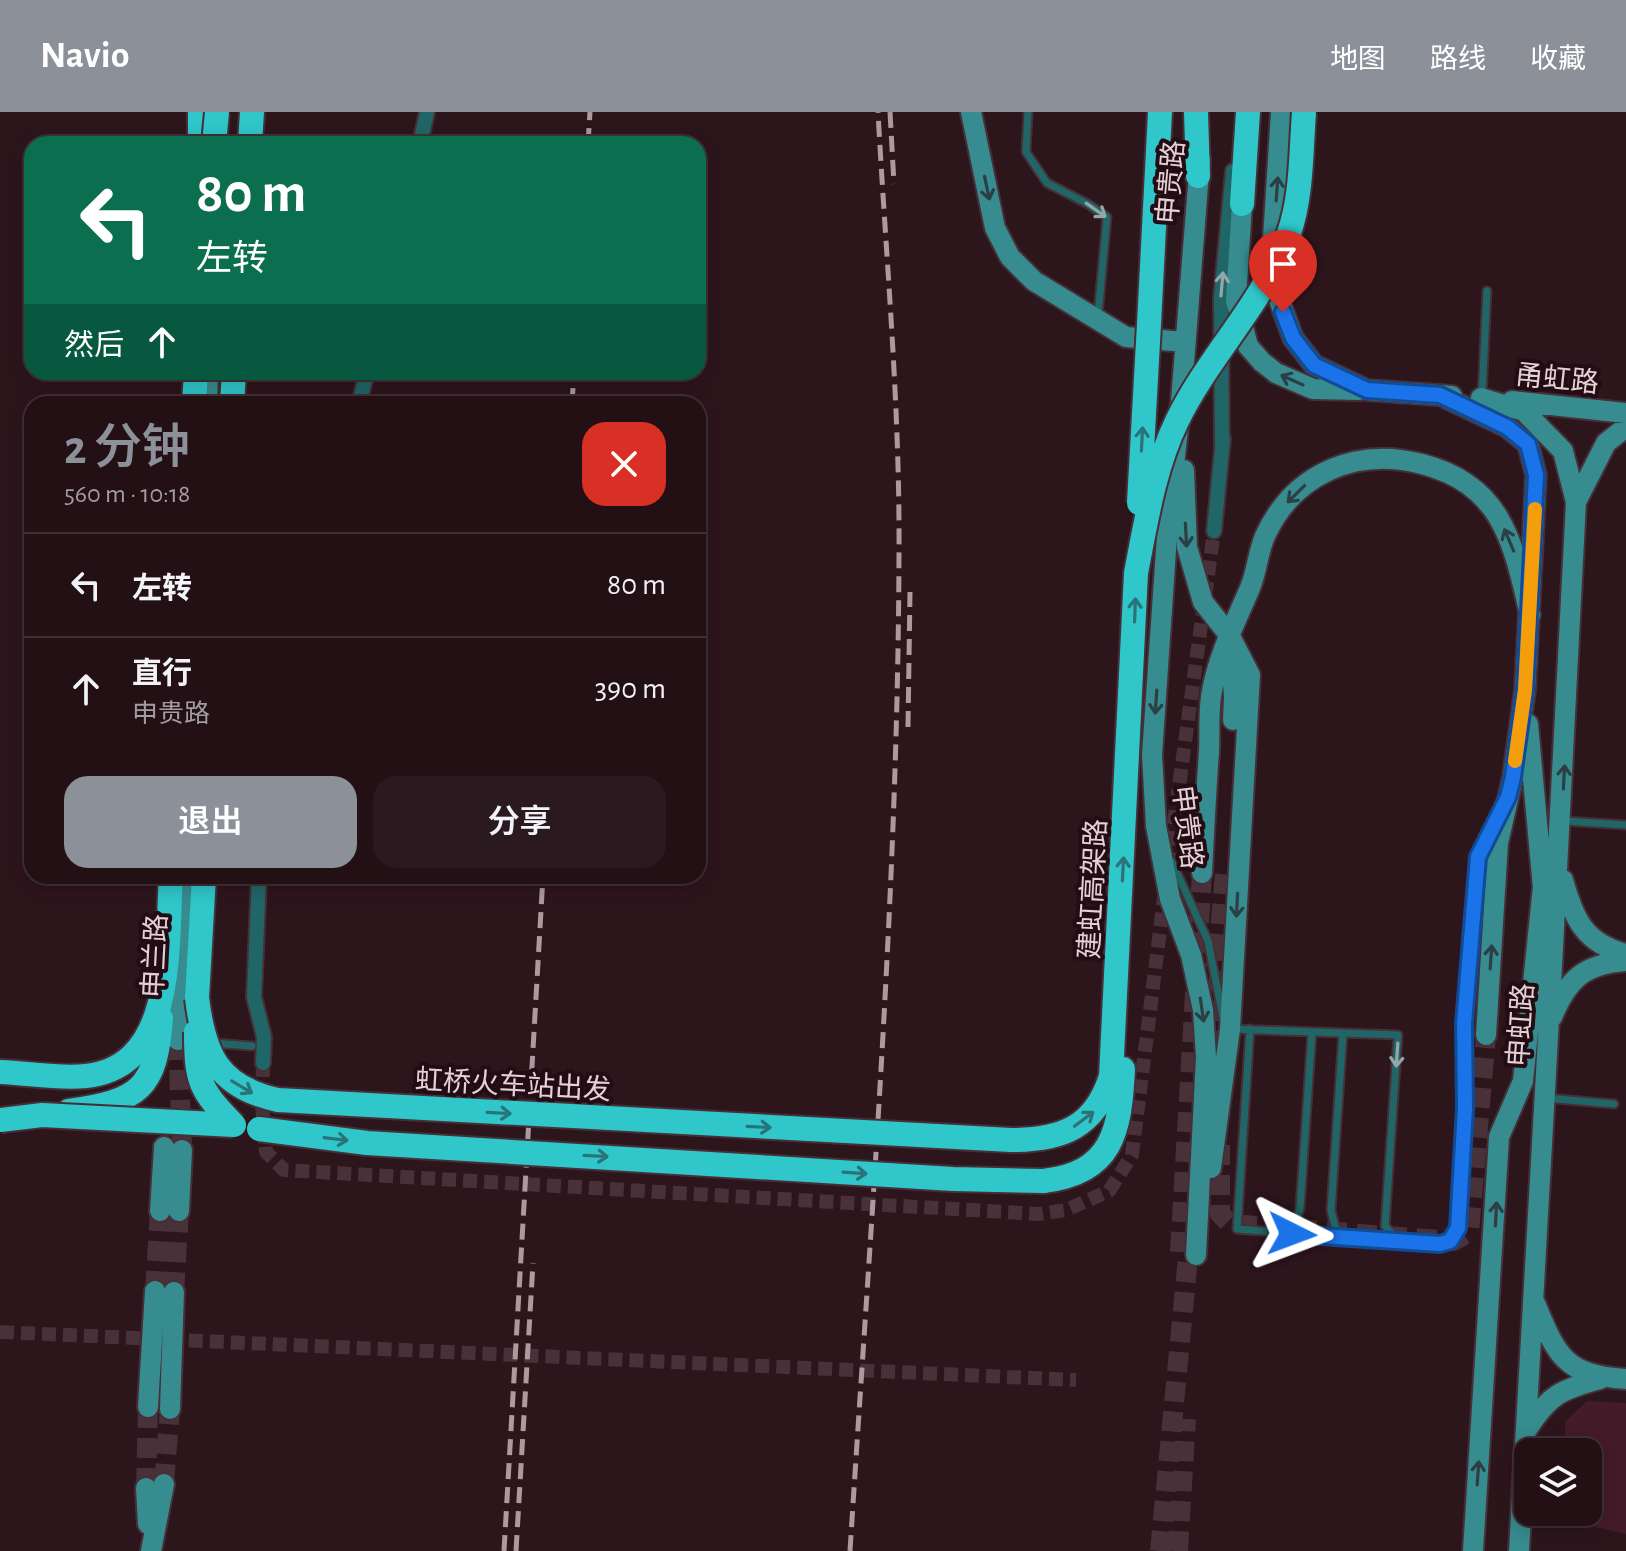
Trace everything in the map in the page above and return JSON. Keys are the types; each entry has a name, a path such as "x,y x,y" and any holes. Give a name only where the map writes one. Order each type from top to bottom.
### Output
{"highway":[{"path":"200,112 200,136"},
{"path":"216,136 217,112"},
{"path":"250,136 252,112"},
{"path":"1136,573 1158,112"},
{"path":"1196,112 1198,176"},
{"path":"1242,204 1248,112"},
{"path":"1136,573 1150,500 1165,448 1177,421 1213,360 1254,302 1290,231 1304,112"},
{"name":"建虹高架路","path":"1011,1140 1051,1138 1077,1125 1099,1106 1111,1076 1136,573"},
{"path":"0,1120 95,1107 125,1097 140,1087 156,1062 170,884"},
{"name":"虹桥火车站出发","path":"204,884 197,998 205,1043 223,1074 239,1087 257,1095 278,1100 1011,1140"},
{"path":"0,1072 84,1076 104,1072 135,1053 156,1019 163,994"},
{"path":"197,998 197,1069 201,1086 234,1125"},
{"path":"42,1115 234,1125 367,1143 953,1179 1043,1181 1084,1171 1101,1157 1111,1142 1119,1119 1124,1055 1115,1021"}],"main road":[{"path":"971,112 995,228 1010,257 1034,281 1126,337 1185,342"},
{"name":"申贵路","path":"1204,112 1181,401 1168,521 1152,755 1156,826 1170,899 1191,955 1203,1010 1206,1057 1196,1255 1216,1137 1240,1029"},
{"path":"1281,112 1273,239 1274,286 1293,338 1314,365 1367,390"},
{"path":"1242,204 1236,300 1248,346 1262,362 1276,373 1313,389 1481,398"},
{"path":"1440,395 1507,427 1528,444 1536,475 1525,690 1498,843 1486,1035"},
{"name":"甬虹路","path":"1481,398 1626,413"},
{"name":"申虹路","path":"1481,398 1524,411 1563,451 1576,502 1562,821 1519,1551"},
{"name":"申贵路","path":"1181,401 1187,547 1203,602 1230,636 1212,690 1202,873"},
{"name":"申虹路","path":"1576,502 1606,443 1626,427"},
{"path":"1225,874 1234,697 1230,636 1254,579 1265,536 1293,493 1328,468 1368,459 1401,459 1440,469 1470,483 1499,516 1517,558 1530,615"},
{"path":"1230,636 1250,675 1240,1029"},
{"path":"1525,690 1552,966"},
{"path":"1559,870 1570,905 1582,929 1611,950 1626,954"},
{"name":"申兰路","path":"178,1040 187,884"},
{"path":"1473,1551 1499,1137 1523,1081 1543,886"},
{"path":"1548,1028 1560,998 1576,977 1608,962 1626,961"},
{"path":"170,1211 173,1148"},
{"path":"148,1407 165,1291 170,1409"},
{"path":"1533,1299 1550,1339 1567,1363 1584,1373 1626,1379"},
{"path":"1526,1432 1543,1405 1566,1388 1604,1378"},
{"path":"150,1551 155,1486"}],"street":[{"path":"422,136 427,112"},
{"path":"1222,446 1221,298 1238,112"},
{"path":"1214,531 1236,300"},
{"path":"259,884 254,997 264,1037 263,1063"}],"lane":[{"path":"1028,112 1026,152 1047,183 1107,217 1098,321"},
{"path":"1481,398 1487,291"},
{"path":"1240,1029 1237,1229 1440,1244 1450,1241 1458,1228 1465,1108 1464,1023 1478,857 1508,797"},
{"path":"1562,821 1626,825"},
{"path":"1156,826 1208,941 1224,1024 1240,1029 1398,1035 1385,1226 1398,1240"},
{"path":"1292,1234 1300,1208 1312,1032"},
{"path":"1343,1033 1331,1210 1335,1227 1346,1237"},
{"path":"178,1040 252,1046"},
{"path":"1544,1098 1614,1104"}],"shaded area":[{"path":"1587,1401 1626,1403 1626,1534 1594,1526 1602,1526 1602,1438 1565,1438 1565,1422"}],"tunnel":[{"path":"1168,866 1214,531"},
{"path":"1180,1252 1202,873"},
{"path":"1218,954 1225,874"},
{"path":"263,1063 262,1105 266,1152 284,1170 1039,1214 1066,1210 1109,1191 1132,1155 1165,890"},
{"path":"1219,941 1219,1061"},
{"path":"1220,1145 1220,1214 1230,1224 1454,1241 1469,1232 1486,1035"},
{"path":"178,1040 182,1150"},
{"path":"155,1291 160,1211"},
{"path":"174,1292 179,1211"},
{"path":"1160,1551 1190,1236"},
{"path":"0,1332 1076,1380"},
{"path":"146,1488 148,1407"},
{"path":"164,1484 170,1409"},
{"path":"1178,1551 1186,1419"}],"railway":[{"path":"588,136 590,112"},
{"path":"850,1551 889,927 897,678 897,443 878,112"},
{"path":"890,112 894,184"},
{"path":"572,396 574,380"},
{"path":"908,727 910,592"},
{"path":"504,1551 543,884"},
{"path":"516,1551 533,1263"}],"slow traffic":[{"path":"1515,761 1525,690 1535,509"}],"route":[{"path":"1283,312 1293,338 1314,365 1367,390 1440,395 1507,427 1528,444 1536,475 1525,690 1513,777 1508,797 1478,857 1464,1023 1466,1079 1458,1228 1450,1241 1440,1244 1292,1234"}]}
